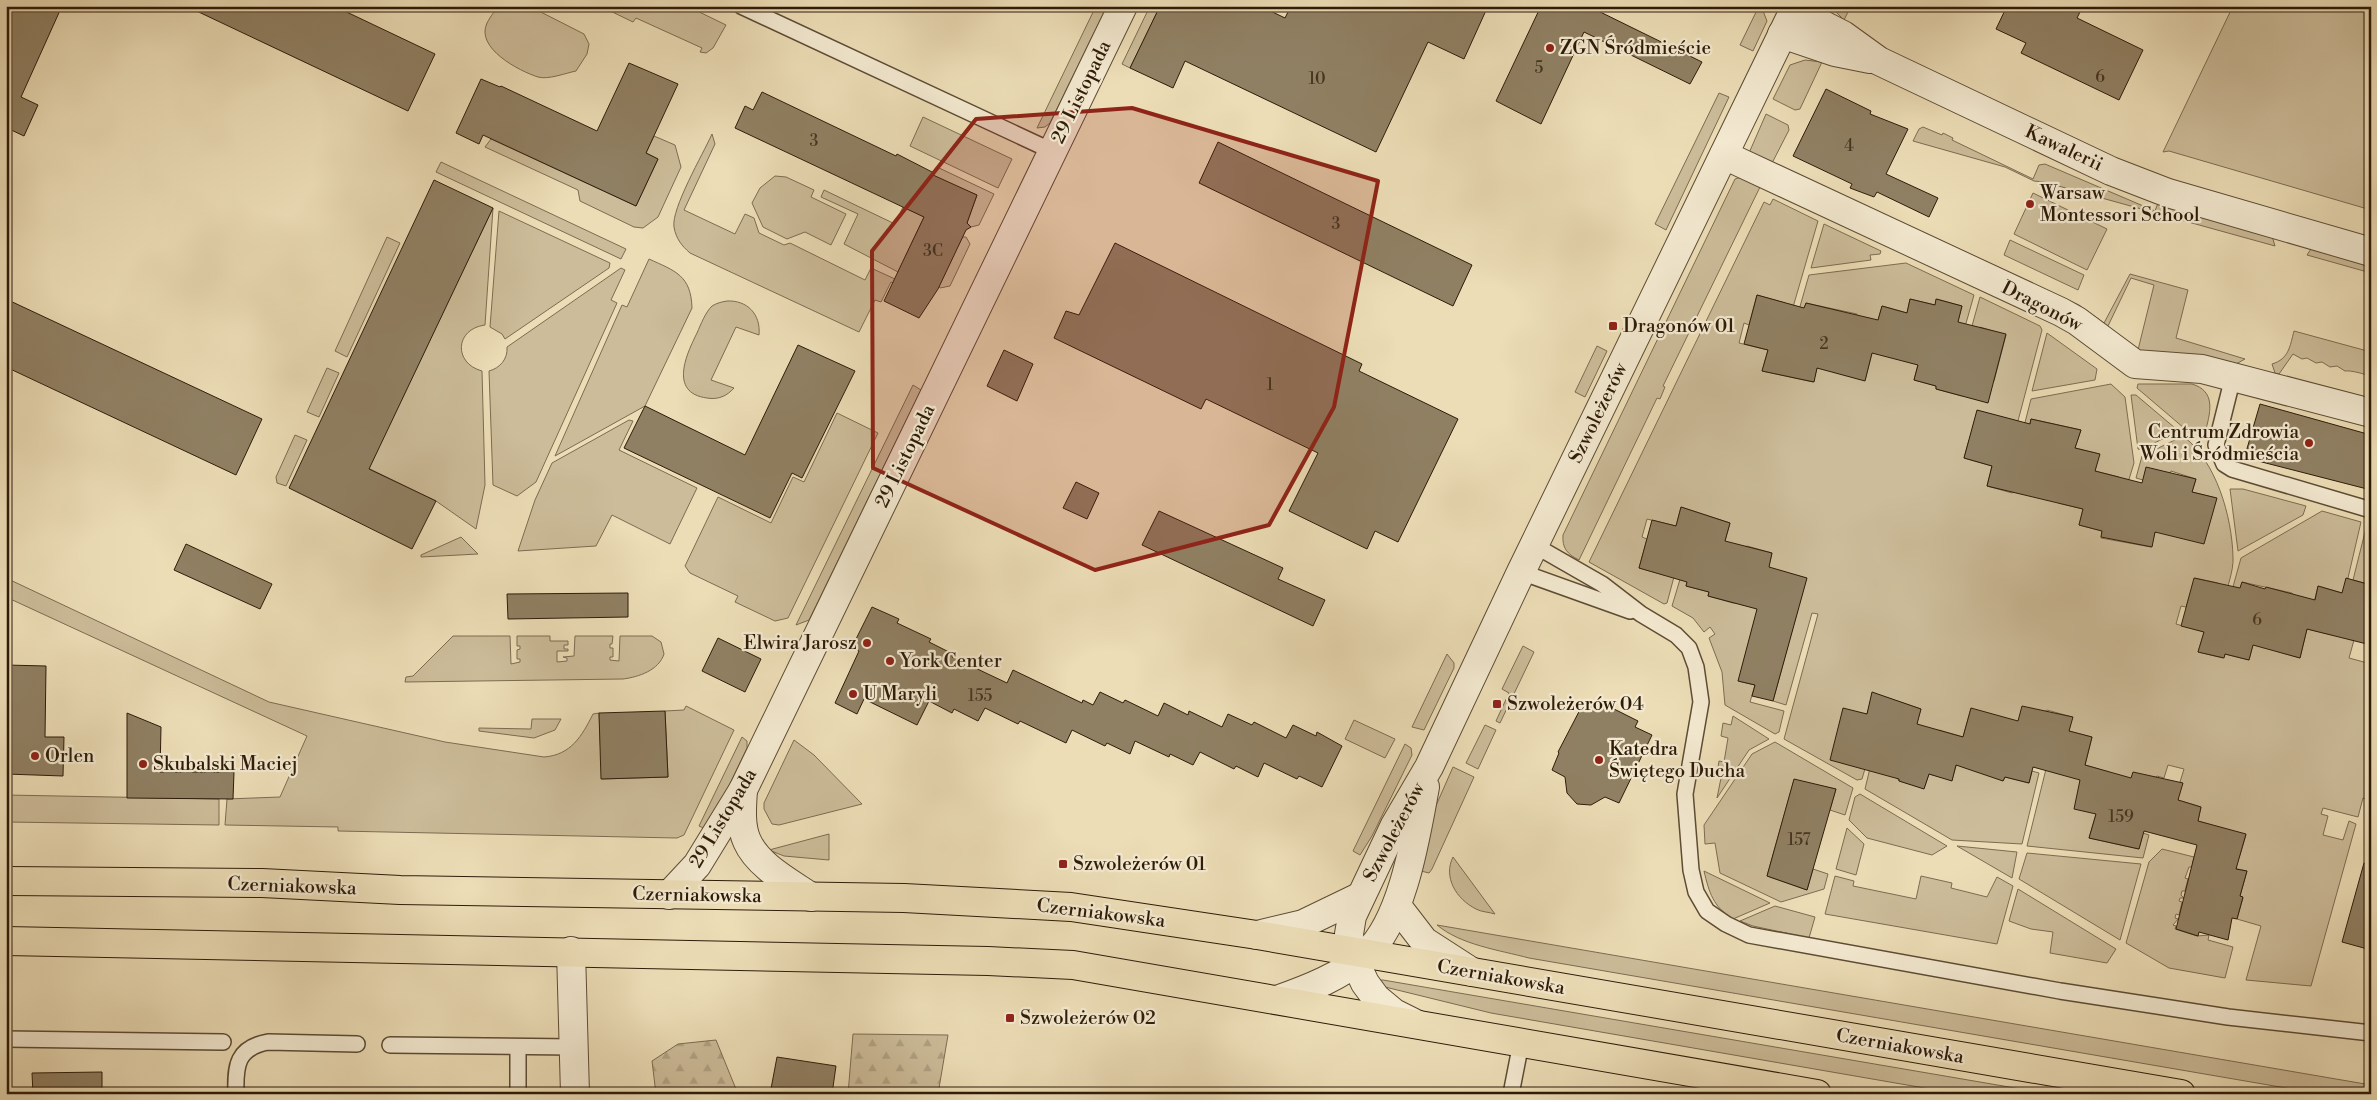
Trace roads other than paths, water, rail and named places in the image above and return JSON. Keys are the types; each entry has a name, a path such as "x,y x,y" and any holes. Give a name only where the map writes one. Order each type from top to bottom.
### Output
{"main road":[{"name":"Czerniakowska","path":"6,881 262,884 400,890 970,900 1071,907 1257,935 1357,956 1472,972 2181,1094"},
{"path":"6,941 988,960 1073,965 1817,1094"}],"street":[{"name":"29 Listopada","path":"669,895 697,866 743,790 1123,6"},
{"name":"Szwoleżerów","path":"1416,1024 1394,1013 1376,998 1365,983 1349,934 1352,916 1359,897 1394,825 1429,767 1534,545 1795,8"},
{"name":"Kawalerii","path":"1795,8 1843,34 1879,61 2111,171 2146,185 2371,252"},
{"name":"Kawalerii","path":"1782,34 1835,52 1879,61"},
{"name":"Dragonów","path":"1724,155 2061,312 2077,321 2134,364 2202,369 2371,413"},
{"name":"Szwoleżerów","path":"1278,1000 1301,992 1380,939 1397,906 1429,767"},
{"path":"743,790 742,815 746,840 755,853 775,873 811,897"},
{"name":"Szwoleżerów","path":"1257,935 1303,924 1359,897"},
{"name":"Szwoleżerów","path":"1397,906 1424,941 1472,972"},
{"path":"571,951 575,1094"}],"lane":[{"path":"741,6 1052,151"},
{"path":"2233,377 2216,446 2224,464 2232,470 2371,510"},
{"path":"1534,545 1602,584 1641,614 1676,635 1688,648 1696,666 1701,702 1685,794 1688,854 1696,892 1707,911 1726,924 1749,935 2060,991 2228,1018 2371,1032"},
{"path":"1521,572 1641,614"},
{"path":"6,1039 223,1042"},
{"path":"236,1094 237,1064 245,1051 255,1044 268,1042 357,1044"},
{"path":"1511,1094 1521,1043"},
{"path":"390,1046 573,1048"},
{"path":"518,1047 518,1094"}],"place":[{"name":"ZGN Śródmieście","path":"1550,48"},
{"name":"Warsaw Montessori School","path":"2030,204"},
{"name":"Dragonów 01","path":"1613,326"},
{"name":"Centrum Zdrowia Woli i Śródmieścia","path":"2309,443"},
{"name":"Elwira Jarosz","path":"867,643"},
{"name":"York Center","path":"890,661"},
{"name":"U Maryli","path":"853,694"},
{"name":"Szwoleżerów 04","path":"1497,704"},
{"name":"Orlen","path":"35,756"},
{"name":"Katedra Świętego Ducha","path":"1599,760"},
{"name":"Skubalski Maciej","path":"143,764"},
{"name":"Szwoleżerów 01","path":"1063,864"},
{"name":"Szwoleżerów 02","path":"1010,1018"}]}
